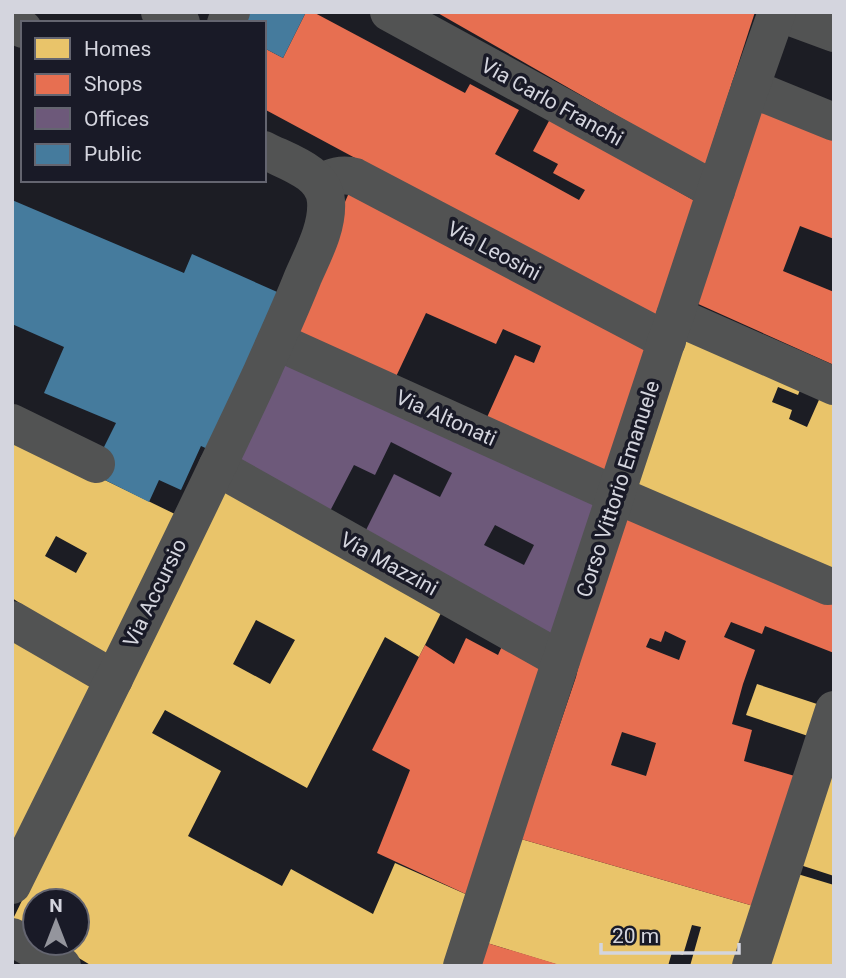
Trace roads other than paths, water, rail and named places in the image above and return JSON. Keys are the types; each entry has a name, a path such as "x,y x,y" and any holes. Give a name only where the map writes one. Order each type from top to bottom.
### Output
{"street":[{"path":"160,12 177,21"},
{"name":"Via Carlo Franchi","path":"389,12 716,191"},
{"path":"777,12 834,33"},
{"name":"Corso Vittorio Emanuele","path":"462,966 777,12"},
{"path":"750,88 834,122"},
{"path":"266,151 309,173 320,183"},
{"name":"Via Leosini","path":"320,183 335,176 355,177 671,328 834,386"},
{"name":"Via Accursio","path":"12,885 276,341 324,222 326,200 320,183"},
{"name":"Via Altonati","path":"276,341 616,495 828,586"},
{"path":"12,423 96,464"},
{"name":"Via Mazzini","path":"217,467 561,660"},
{"path":"12,620 114,679"},
{"path":"751,966 834,710"},
{"path":"12,937 62,966"}]}
